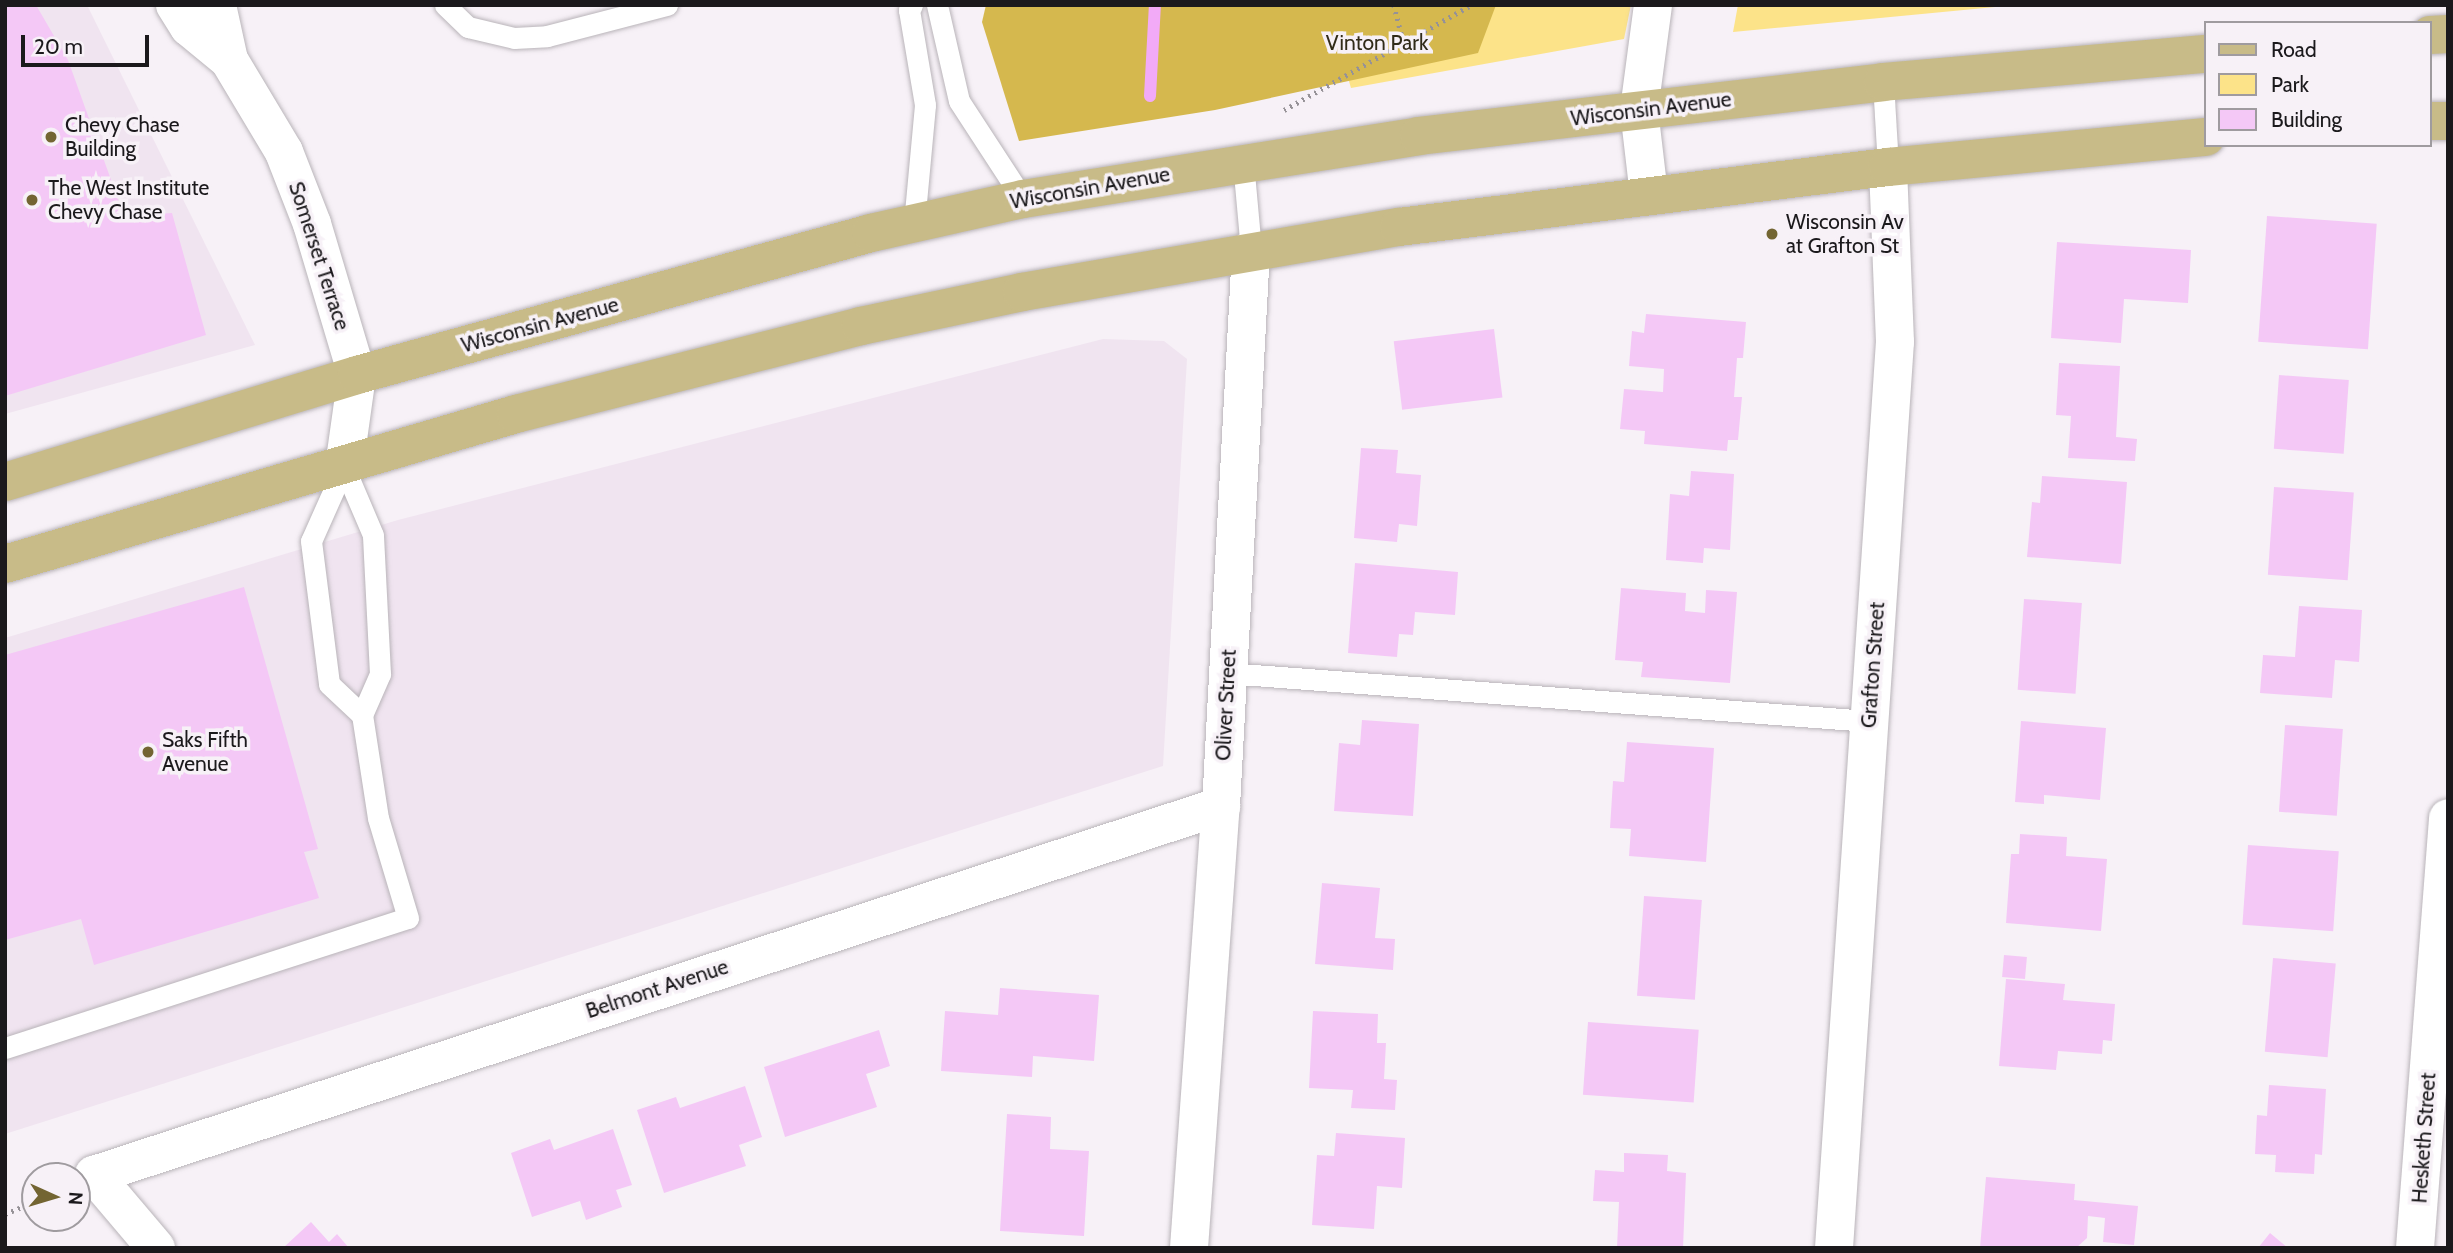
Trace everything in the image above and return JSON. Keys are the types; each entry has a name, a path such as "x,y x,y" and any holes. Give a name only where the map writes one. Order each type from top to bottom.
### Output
{"main road":[{"name":"Wisconsin Avenue","path":"5,482 356,375 914,224 1023,199 1243,162 1639,110 1883,82 2204,54"},
{"path":"5,564 344,467 516,414 861,326 1251,250 1649,195 1888,167 2204,137"}],"street":[{"name":"Somerset Terrace","path":"174,5 190,27 229,60"},
{"name":"Somerset Terrace","path":"217,5 229,60 284,152 312,224 356,375 344,467"},
{"path":"1649,195 1639,110 1653,5"},
{"name":"Grafton Street","path":"1834,1248 1895,342 1888,167"},
{"name":"Oliver Street","path":"1189,1248 1221,806 1251,250"},
{"name":"Belmont Avenue","path":"156,1248 94,1175 1221,806"},
{"name":"Hesketh Street","path":"2415,1248 2448,818"}],"lane":[{"path":"445,5 468,27 514,38 547,36 667,5"},
{"path":"912,5 909,10 925,105 914,224"},
{"path":"937,5 959,101 1023,199"},
{"name":"Grafton Street","path":"1883,82 1888,167"},
{"name":"Oliver Street","path":"1243,162 1251,250"},
{"path":"5,1048 408,918 377,818 362,715 380,674 373,535 344,467"},
{"path":"344,467 311,541 329,684 362,715"},
{"path":"1227,673 1869,721"}],"path":[{"path":"1394,5 1404,44"},
{"path":"1284,110 1471,5"}],"shaded area":[{"name":"Chevy Chase Building","path":"5,5 87,5 255,345 5,414"},
{"path":"1103,339 1164,341 1187,359 1163,766 5,1134 5,638 398,520"}],"green space":[{"path":"986,5 1496,5 1478,53 1215,110 1019,141 982,22"},
{"name":"Vinton Park","path":"1326,5 1631,5 1624,39 1351,88"},
{"path":"1738,5 2016,5 1733,32"}],"building":[{"name":"Chevy Chase Building","path":"5,5 36,5 68,60 124,216 172,213 206,335 5,396"},
{"path":"2267,216 2377,224 2368,349 2258,342"},
{"path":"2057,242 2191,250 2188,303 2124,299 2121,343 2051,338"},
{"path":"1646,314 1746,322 1743,358 1737,358 1734,397 1742,397 1738,440 1728,440 1727,451 1644,444 1645,431 1620,429 1624,389 1663,392 1664,369 1629,366 1632,331 1644,333"},
{"path":"1494,329 1502,397 1402,410 1394,341"},
{"path":"2059,363 2120,366 2116,437 2137,439 2135,461 2068,458 2071,416 2056,415"},
{"path":"2279,375 2349,380 2344,454 2274,449"},
{"path":"1361,448 1398,450 1396,473 1421,475 1417,526 1399,524 1397,542 1354,538"},
{"path":"1691,471 1734,474 1730,550 1704,548 1703,563 1666,560 1670,494 1689,496"},
{"path":"2042,476 2127,482 2121,564 2027,557 2032,502 2040,503"},
{"path":"2274,487 2354,493 2348,580 2268,575"},
{"path":"1355,563 1458,572 1455,615 1415,612 1413,635 1399,634 1397,657 1348,653"},
{"name":"Saks Fifth Avenue","path":"244,587 318,849 304,852 319,898 94,965 81,919 5,940 5,655"},
{"path":"1621,588 1686,593 1685,611 1705,613 1706,590 1737,592 1730,683 1641,677 1643,662 1615,660"},
{"path":"2024,599 2082,603 2076,694 2018,690"},
{"path":"2299,606 2362,610 2359,662 2335,660 2332,698 2260,693 2263,655 2295,657"},
{"path":"1362,720 1419,724 1413,816 1334,811 1339,743 1360,745"},
{"path":"2021,721 2106,728 2100,800 2044,795 2044,804 2015,802"},
{"path":"2285,725 2343,729 2337,816 2279,812"},
{"path":"1627,742 1714,748 1706,862 1629,856 1631,829 1610,828 1613,781 1624,782"},
{"path":"2020,834 2067,837 2066,856 2107,859 2101,931 2006,923 2011,854 2019,854"},
{"path":"2248,845 2339,851 2333,931 2242,925"},
{"path":"1322,883 1380,888 1375,938 1395,939 1393,970 1315,964"},
{"path":"1644,896 1702,900 1695,1000 1637,996"},
{"path":"2004,955 2027,957 2025,979 2002,977"},
{"path":"2273,958 2336,963 2328,1057 2265,1052"},
{"path":"2006,979 2065,984 2063,1000 2115,1004 2112,1041 2103,1040 2102,1054 2058,1051 2056,1070 1999,1066"},
{"path":"1000,988 1099,995 1094,1061 1033,1056 1032,1077 941,1071 945,1011 998,1015"},
{"path":"1313,1011 1378,1014 1377,1043 1386,1043 1384,1079 1397,1080 1395,1110 1351,1108 1353,1090 1309,1088"},
{"path":"1588,1022 1699,1030 1694,1103 1583,1095"},
{"path":"879,1030 890,1066 866,1074 877,1107 785,1137 764,1067"},
{"path":"2269,1085 2326,1089 2322,1155 2315,1154 2314,1174 2275,1172 2276,1155 2255,1154 2257,1115 2267,1116"},
{"path":"745,1086 762,1137 739,1145 746,1166 664,1193 637,1110 676,1097 680,1108"},
{"path":"1007,1114 1051,1117 1050,1149 1089,1151 1084,1236 1000,1231"},
{"path":"613,1129 632,1185 616,1190 622,1207 586,1220 580,1201 532,1217 511,1153 550,1139 554,1150"},
{"path":"1336,1133 1405,1138 1402,1188 1377,1186 1374,1229 1312,1225 1317,1155 1334,1156"},
{"path":"1624,1153 1668,1155 1667,1171 1686,1173 1683,1248 1617,1248 1619,1202 1593,1201 1595,1170 1624,1172"},
{"path":"1986,1177 2075,1184 2074,1200 2138,1206 2134,1245 2103,1242 2105,1218 2088,1216 2087,1238 2076,1248 1980,1248"},
{"path":"311,1222 329,1242 337,1234 349,1248 283,1248"},
{"path":"2270,1233 2288,1248 2258,1248"}],"waterway":[{"path":"1150,96 1155,5"}],"place":[{"name":"Chevy Chase Building","path":"51,137"},
{"name":"The West Institute Chevy Chase","path":"32,200"},
{"name":"Wisconsin Av at Grafton St","path":"1772,234"},
{"name":"Saks Fifth Avenue","path":"148,752"}]}
